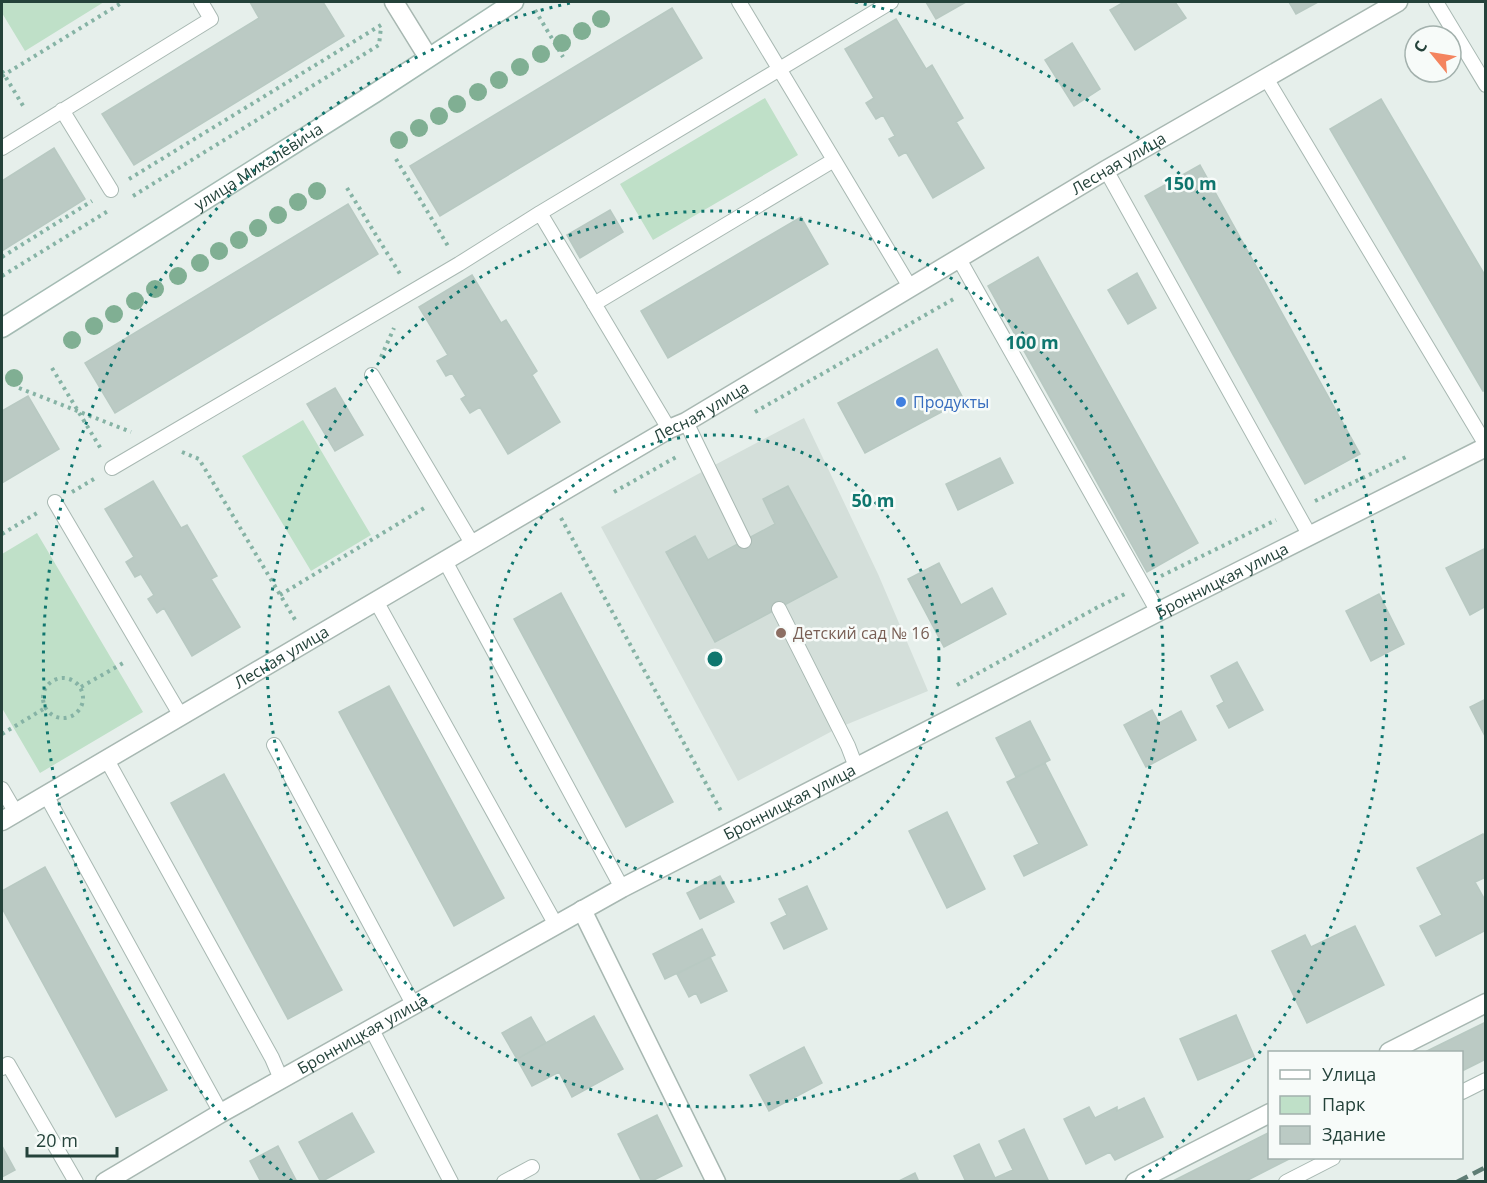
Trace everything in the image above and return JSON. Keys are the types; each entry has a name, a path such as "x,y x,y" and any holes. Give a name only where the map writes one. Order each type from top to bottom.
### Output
{"street":[{"path":"394,2 428,57"},
{"name":"улица Михалевича","path":"2,328 375,93 514,2"},
{"name":"Лесная улица","path":"9,817 669,429 686,422 1106,170 1398,2"},
{"name":"Бронницкая улица","path":"105,1182 221,1113 622,888 1485,446"},
{"path":"582,910 716,1182"},
{"path":"1393,1051 1485,1003"},
{"path":"1135,1182 1268,1114"}],"lane":[{"path":"2,148 212,19 201,2"},
{"path":"739,2 910,287"},
{"path":"112,468 459,264 891,2"},
{"path":"1436,2 1485,85"},
{"path":"1266,78 1485,446"},
{"path":"62,110 111,190"},
{"path":"594,304 834,160"},
{"path":"1106,170 1310,536"},
{"path":"540,213 669,429"},
{"path":"959,259 1158,612"},
{"path":"372,375 472,545"},
{"path":"686,422 744,541"},
{"path":"55,502 181,716"},
{"path":"445,561 622,888"},
{"path":"376,601 556,926"},
{"path":"779,609 848,746 856,767"},
{"path":"274,745 413,1004"},
{"path":"107,760 272,1058 281,1079"},
{"path":"2,789 9,817"},
{"path":"46,795 221,1113"},
{"path":"371,1028 451,1182"},
{"path":"2,1068 8,1064 76,1182"},
{"path":"1463,1091 1485,1080"},
{"path":"1286,1182 1331,1159"},
{"path":"504,1182 532,1167"}],"path":[{"path":"36,127 2,74 123,2"},
{"path":"530,2 564,57"},
{"path":"2,257 382,24 379,45 129,198"},
{"path":"396,159 459,264"},
{"path":"2,276 110,210"},
{"path":"52,368 112,468"},
{"path":"19,388 199,459 308,641"},
{"path":"280,595 444,497"},
{"path":"550,499 732,830"},
{"path":"81,687 143,651"},
{"path":"59,677 71,678 81,687 84,700 79,712 67,718 55,717 45,708 42,696 47,684 59,677"},
{"path":"2,734 45,708"}],"shaded area":[{"name":"Детский сад № 16","path":"804,418 878,574 928,691 838,728 738,781 601,527"}],"green space":[{"path":"2,2 104,2 25,51 2,13"},
{"path":"765,98 798,155 653,240 620,184"},
{"path":"303,420 371,535 311,571 242,456"},
{"path":"37,533 143,712 40,773 2,708 2,554"}],"building":[{"path":"250,2 323,2 344,36 134,165 102,114 259,18"},
{"path":"926,2 966,2 936,19"},
{"path":"1124,2 1175,2 1186,18 1135,50 1110,10"},
{"path":"1289,2 1318,2 1296,14"},
{"path":"672,8 702,58 440,216 410,166"},
{"path":"896,19 926,69 932,65 963,118 956,122 984,168 933,198 906,152 899,156 889,139 895,136 883,115 876,119 866,103 874,98 845,49"},
{"path":"1072,43 1100,89 1074,106 1045,60"},
{"path":"1381,99 1486,277 1486,390 1483,391 1330,129"},
{"path":"54,148 85,199 2,251 2,181"},
{"path":"1200,165 1360,454 1305,484 1145,196"},
{"path":"348,204 378,254 115,413 85,363"},
{"path":"610,210 623,232 580,258 567,235"},
{"path":"801,217 828,264 668,358 641,311"},
{"path":"1038,257 1198,543 1147,572 988,286"},
{"path":"1137,273 1156,308 1128,324 1108,290"},
{"path":"472,275 501,323 506,320 537,371 532,375 560,422 508,454 480,407 470,413 461,399 466,396 452,373 446,376 437,361 448,355 419,307"},
{"name":"Продукты","path":"937,349 964,400 865,453 838,403"},
{"path":"335,388 363,435 335,451 307,404"},
{"path":"28,396 59,449 2,483 2,411"},
{"path":"1000,458 1013,483 958,510 946,484"},
{"path":"153,481 181,528 187,525 217,576 211,579 240,627 192,656 164,608 157,613 148,599 154,595 141,574 135,577 126,562 134,557 105,509"},
{"path":"788,486 837,577 715,642 666,552 695,536 708,560 775,524 763,499"},
{"path":"1486,548 1486,606 1470,615 1446,568"},
{"path":"939,563 961,605 992,588 1006,614 944,647 908,579"},
{"path":"561,593 673,802 626,827 514,619"},
{"path":"1379,594 1404,644 1371,661 1346,611"},
{"path":"1237,662 1263,710 1229,728 1217,706 1224,702 1211,676"},
{"path":"389,686 504,898 454,926 339,712"},
{"path":"1486,699 1486,738 1470,707"},
{"path":"1152,710 1159,723 1181,711 1196,740 1146,767 1124,725"},
{"path":"1030,721 1050,760 1016,777 996,738"},
{"path":"1045,763 1087,845 1024,876 1014,856 1039,844 1007,782"},
{"path":"224,774 342,990 288,1019 171,803"},
{"path":"947,812 985,889 947,908 909,831"},
{"path":"1483,834 1486,838 1486,877 1475,882 1486,902 1486,930 1436,956 1420,926 1442,915 1417,868"},
{"path":"45,867 167,1090 116,1117 2,908 2,891"},
{"path":"720,876 734,902 700,919 687,893"},
{"path":"807,886 827,929 784,949 771,923 787,915 779,899"},
{"path":"1355,926 1384,985 1307,1023 1272,951 1305,935 1311,947"},
{"path":"702,929 715,955 665,979 653,954"},
{"path":"710,957 727,991 701,1003 696,993 689,997 677,974"},
{"path":"1236,1015 1254,1056 1198,1080 1180,1039"},
{"path":"594,1016 623,1069 572,1097 559,1072 532,1086 517,1059"},
{"path":"531,1017 546,1043 517,1059 502,1033"},
{"path":"1486,1022 1486,1059 1463,1070 1463,1051 1427,1051"},
{"path":"804,1047 822,1083 769,1111 750,1075"},
{"path":"1144,1098 1163,1137 1115,1160 1110,1152 1086,1164 1064,1119 1089,1107 1095,1118 1117,1107 1117,1111"},
{"path":"352,1113 374,1152 321,1182 299,1142"},
{"path":"657,1115 682,1166 650,1182 642,1182 618,1134"},
{"path":"1024,1129 1049,1182 966,1182 954,1156 979,1144 995,1178 1013,1170 999,1141"},
{"path":"1268,1133 1268,1159 1289,1159 1244,1182 1171,1182"},
{"path":"2,1146 15,1170 2,1177"},
{"path":"278,1146 297,1182 261,1182 250,1161"},
{"path":"915,1173 919,1182 897,1182"}],"railway":[{"path":"1457,1182 1486,1167"}],"place":[{"name":"Продукты","path":"901,402"},
{"name":"Детский сад № 16","path":"781,633"}]}
